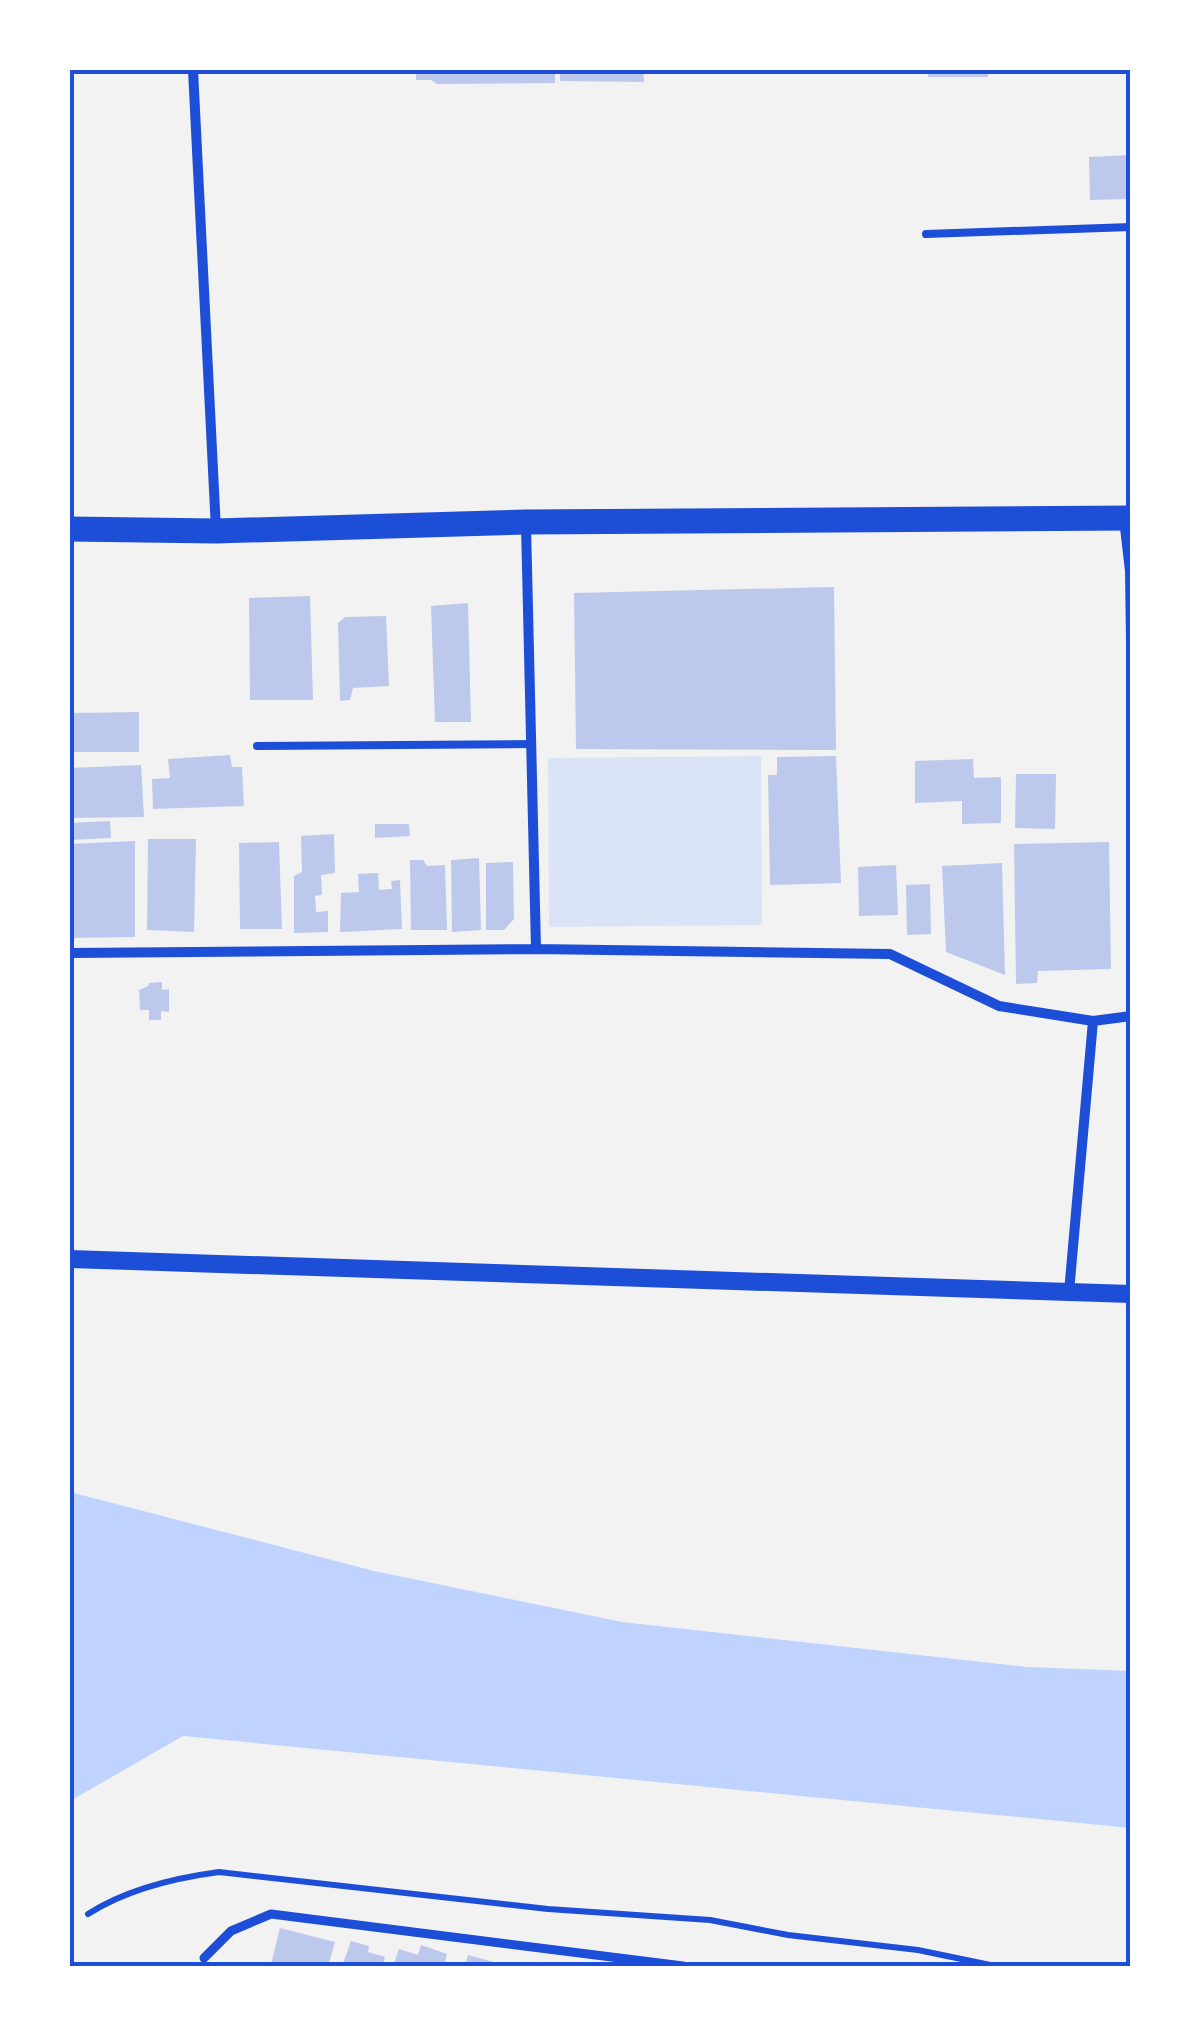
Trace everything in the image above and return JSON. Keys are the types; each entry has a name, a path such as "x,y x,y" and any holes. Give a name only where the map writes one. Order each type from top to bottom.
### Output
{"main road":[{"path":"70,529 216,531 526,522 1128,518"}],"street":[{"path":"193,70 216,531"},
{"path":"1128,518 1131,641"},
{"path":"526,522 536,949"},
{"path":"70,952 536,949 890,954 998,1006 1093,1021 1131,1016"},
{"path":"1069,1292 1093,1021"},
{"path":"70,1260 1131,1294"},
{"path":"204,1958 230,1931 271,1914 683,1966"}],"lane":[{"path":"926,234 1131,227"},
{"path":"258,746 532,744"}],"path":[{"path":"88,1914 174,1878 219,1872 548,1908 710,1920 788,1935 918,1950 995,1966"}],"shaded area":[{"path":"761,756 762,925 549,927 548,758"}],"water":[{"path":"70,1492 374,1571 622,1622 1028,1667 1131,1671 1131,1828 183,1736 70,1801"}],"building":[{"path":"416,70 555,70 555,83 437,84 416,80"},
{"path":"560,70 643,70 644,82 560,81"},
{"path":"928,70 988,70 988,77 928,77"},
{"path":"1131,155 1131,199 1090,200 1089,157"},
{"path":"834,587 836,750 576,749 574,593"},
{"path":"310,596 313,700 250,700 249,598"},
{"path":"468,603 471,722 435,722 431,606"},
{"path":"386,616 389,686 353,688 350,700 340,701 338,623 345,617"},
{"path":"139,712 139,752 74,752 74,713"},
{"path":"230,755 232,767 242,767 244,806 153,809 152,779 170,778 168,759"},
{"path":"836,756 841,883 770,885 768,775 777,775 777,757"},
{"path":"973,759 974,778 1001,777 1001,823 962,824 962,801 915,803 915,761"},
{"path":"141,765 144,817 70,818 70,768"},
{"path":"1016,774 1056,774 1055,829 1015,828"},
{"path":"110,821 111,838 70,840 70,823"},
{"path":"375,824 409,824 410,836 375,838"},
{"path":"334,834 335,873 321,875 322,895 315,896 316,912 328,911 328,932 294,933 294,876 302,872 301,836"},
{"path":"148,839 196,839 194,932 147,930"},
{"path":"135,841 135,937 70,938 70,844"},
{"path":"279,842 282,929 240,929 239,843"},
{"path":"1109,842 1111,969 1038,971 1037,983 1016,984 1014,844"},
{"path":"479,858 481,930 452,932 451,860"},
{"path":"410,860 423,860 427,866 445,865 447,930 411,930"},
{"path":"513,862 514,919 504,930 486,930 486,863"},
{"path":"1002,863 1005,975 946,952 942,866"},
{"path":"896,865 898,915 859,916 858,867"},
{"path":"378,873 379,890 392,889 391,881 400,880 402,929 340,932 341,893 359,892 358,874"},
{"path":"930,884 931,934 907,935 906,885"},
{"path":"162,982 162,990 169,989 169,1012 161,1011 161,1020 149,1020 149,1010 140,1010 139,990 149,983"},
{"path":"280,1928 335,1942 328,1966 271,1964"},
{"path":"351,1941 369,1946 368,1952 385,1957 382,1966 342,1966"},
{"path":"421,1945 447,1954 445,1962 454,1966 393,1966 399,1949 418,1955"},
{"path":"468,1955 504,1965 504,1966 465,1966"}]}
